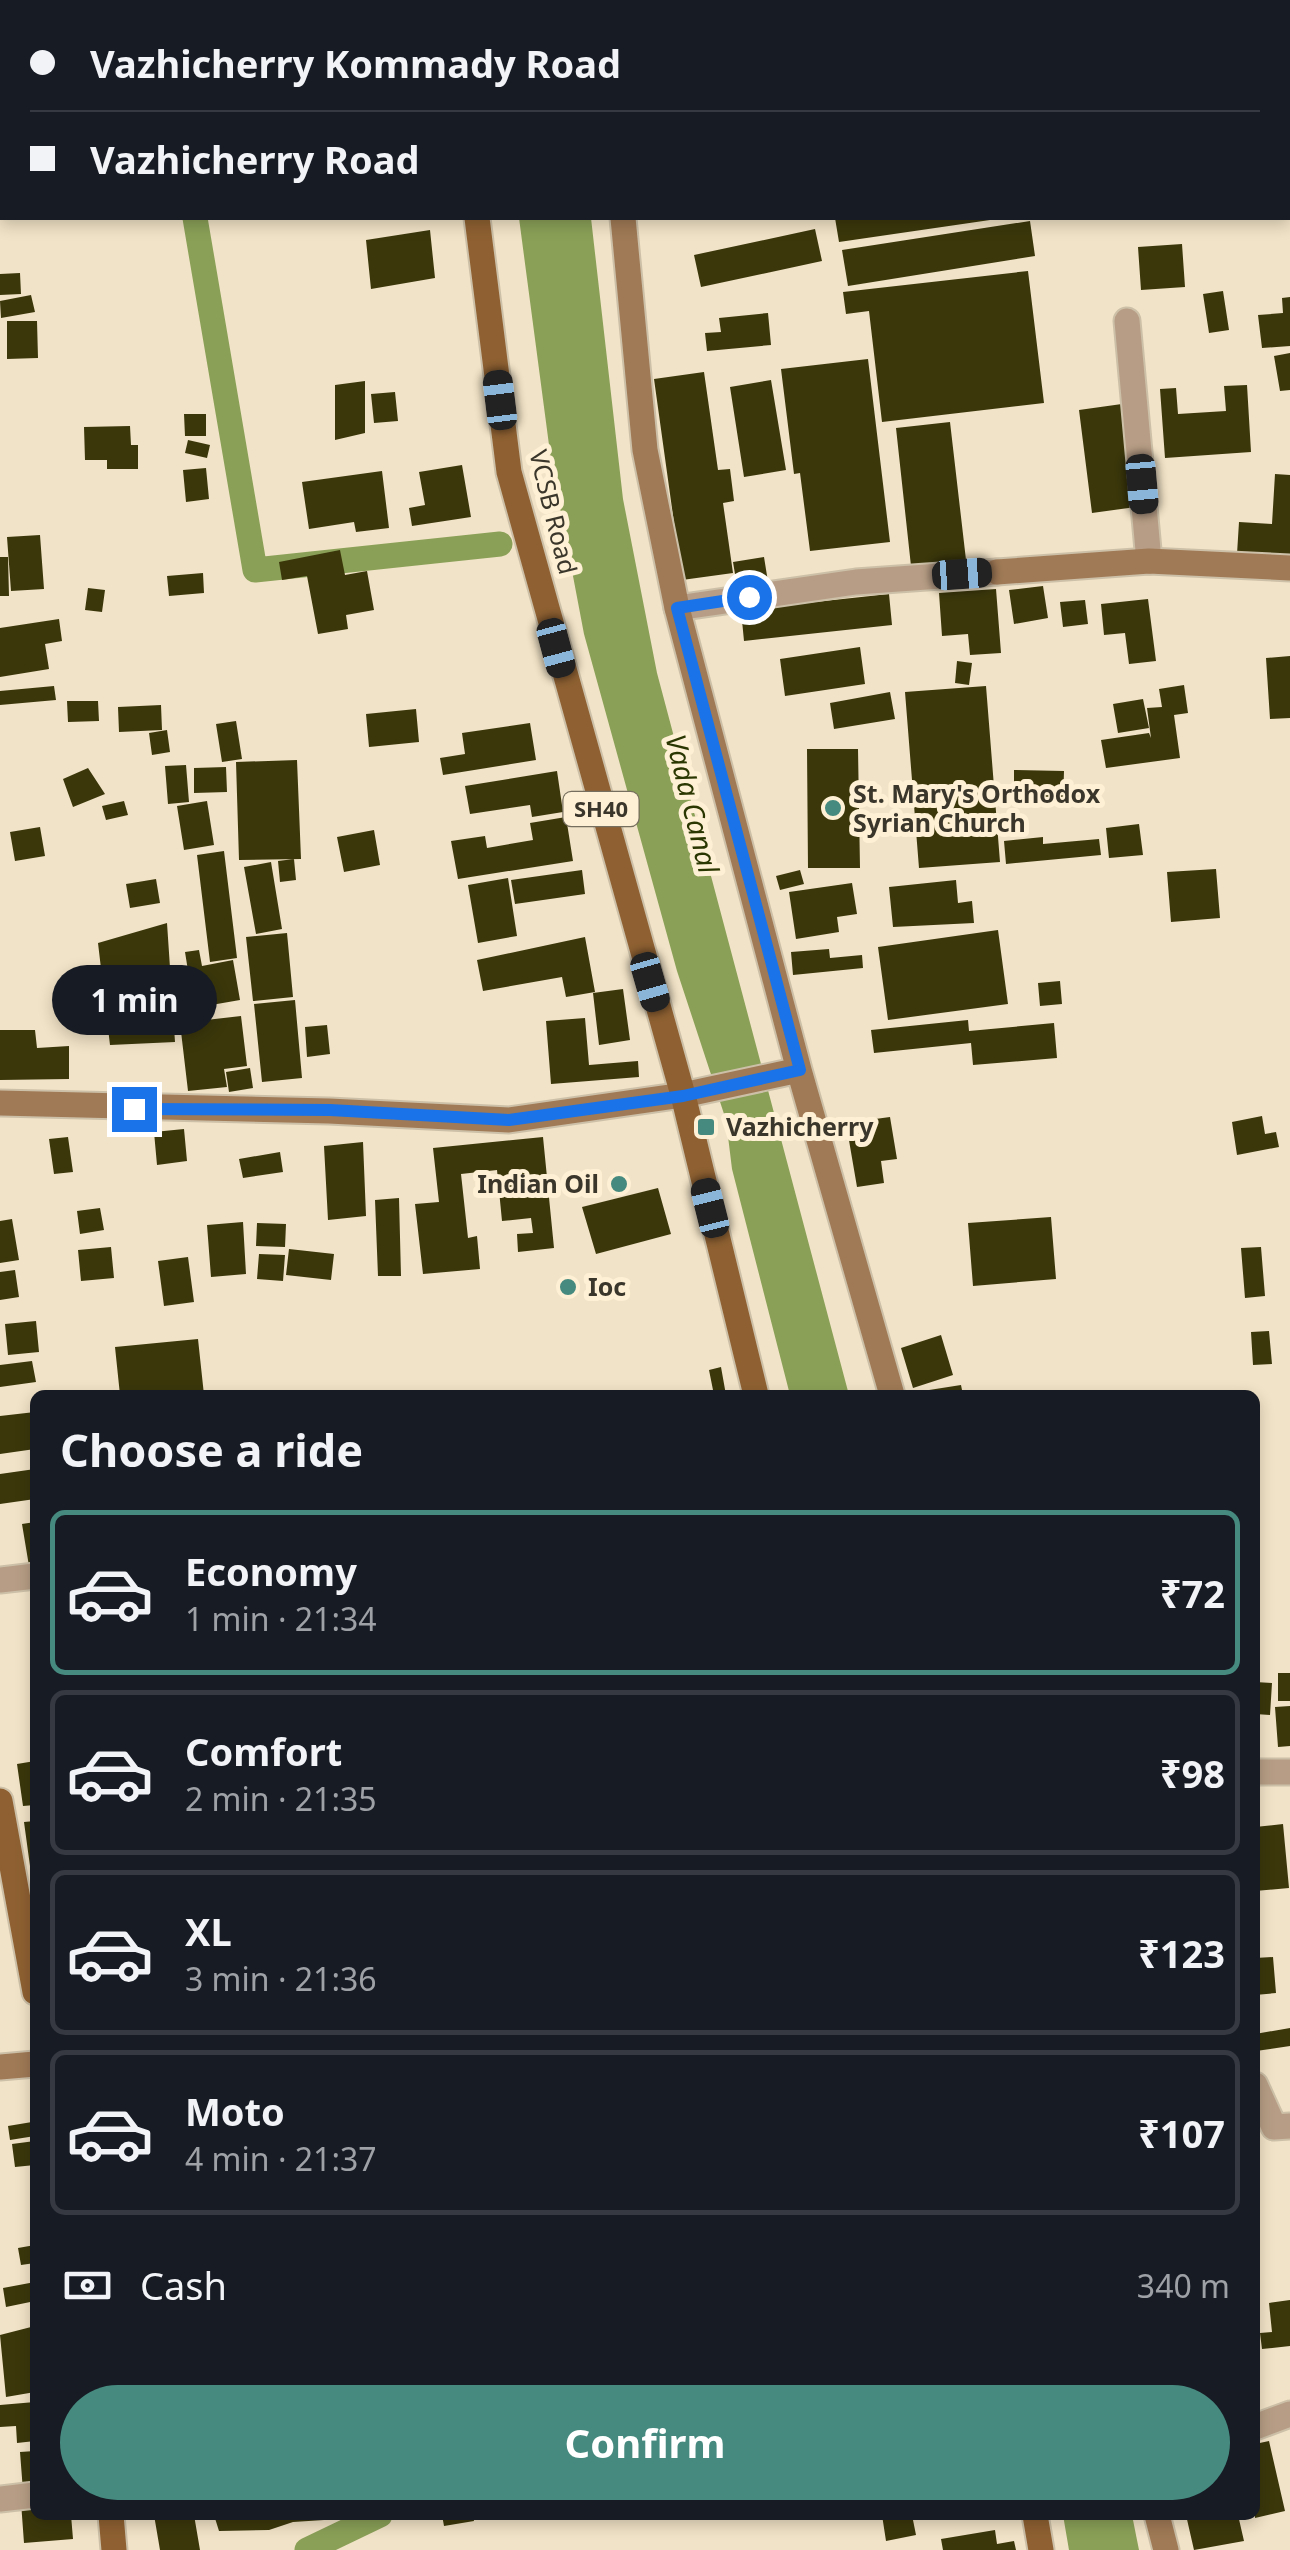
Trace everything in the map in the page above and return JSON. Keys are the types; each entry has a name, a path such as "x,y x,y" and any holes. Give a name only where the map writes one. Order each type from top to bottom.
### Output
{"main road":[{"name":"VCSB Road","path":"477,220 509,472 683,1096 755,1390"},
{"path":"623,220 645,450 677,608 788,1072 890,1390"},
{"path":"997,572 1150,561 1290,568"},
{"path":"0,1103 330,1110 482,1121 683,1096 788,1072"},
{"path":"0,1800 25,1876 30,1934"},
{"path":"0,2066 30,2064"},
{"path":"111,2520 114,2550"},
{"path":"1036,2520 1042,2550"},
{"path":"1157,2520 1166,2550"}],"street":[{"path":"1127,322 1150,561"},
{"path":"677,608 856,582 997,572"},
{"path":"0,1580 30,1577"},
{"path":"1260,1772 1290,1772"},
{"path":"1260,2096 1274,2128 1290,2126"},
{"path":"1260,2425 1290,2414"},
{"path":"0,2499 30,2496"}],"shaded area":[{"path":"519,220 591,220 623,499 657,673 848,1390 789,1390 732,1169 726,1120 677,971 584,634 551,460"},
{"path":"1064,2520 1133,2520 1139,2550 1069,2550"}],"building":[{"path":"835,220 990,220 839,242"},
{"path":"1030,221 1035,256 848,286 842,250"},
{"path":"815,229 822,261 701,287 694,255"},
{"path":"430,230 435,278 371,289 366,240"},
{"path":"1182,244 1185,287 1141,290 1138,247"},
{"path":"1028,271 1044,403 882,422 869,311 846,314 843,292"},
{"path":"20,273 21,294 0,295 0,274"},
{"path":"1223,291 1229,330 1209,333 1203,294"},
{"path":"31,295 35,312 1,318 0,301"},
{"path":"1290,297 1290,346 1262,348 1258,315 1283,313 1282,298"},
{"path":"768,313 771,345 707,351 705,333 721,332 719,318"},
{"path":"7,321 37,321 38,358 7,359"},
{"path":"1290,353 1290,390 1280,391 1274,356"},
{"path":"868,359 890,542 810,551 800,473 794,474 781,369"},
{"path":"704,372 718,470 730,469 734,501 723,503 733,573 682,580 654,379"},
{"path":"771,380 786,470 744,477 730,387"},
{"path":"365,381 365,433 335,440 335,385"},
{"path":"1247,385 1251,452 1165,458 1160,389 1176,388 1178,414 1226,411 1224,386"},
{"path":"395,392 398,421 374,423 371,394"},
{"path":"1129,403 1143,506 1092,513 1079,410"},
{"path":"184,414 206,414 206,436 185,436"},
{"path":"950,422 966,560 911,566 896,428"},
{"path":"130,426 131,445 138,445 138,469 107,469 107,460 85,460 84,427"},
{"path":"188,440 210,445 207,458 185,453"},
{"path":"462,465 471,517 412,526 409,508 425,505 419,472"},
{"path":"206,468 209,499 186,502 183,470"},
{"path":"382,471 389,528 356,532 354,522 309,529 302,482"},
{"path":"1275,474 1290,475 1290,555 1237,554 1239,522 1272,524"},
{"path":"40,535 44,589 11,591 7,537"},
{"path":"340,550 345,575 367,571 374,610 346,615 348,629 318,634 307,576 282,580 279,562"},
{"path":"0,557 8,557 9,596 0,596"},
{"path":"764,557 769,588 738,592 733,562"},
{"path":"203,573 204,593 169,596 167,576"},
{"path":"1043,586 1048,618 1014,624 1009,590"},
{"path":"88,588 105,590 102,612 85,610"},
{"path":"996,589 1001,653 970,655 968,634 942,636 939,593"},
{"path":"889,594 892,625 744,641 741,610"},
{"path":"1148,599 1156,661 1129,664 1125,633 1104,635 1101,604"},
{"path":"1085,600 1088,624 1063,627 1060,602"},
{"path":"59,619 62,641 45,644 49,669 0,677 0,628"},
{"path":"860,647 865,684 785,696 780,659"},
{"path":"1290,656 1290,718 1270,719 1266,658"},
{"path":"957,661 972,663 969,685 955,683"},
{"path":"1184,685 1188,713 1174,715 1180,758 1106,768 1101,740 1149,733 1151,738 1147,708 1162,707 1159,689"},
{"path":"54,686 56,700 0,705 0,691"},
{"path":"986,686 1000,862 919,868 905,692"},
{"path":"890,692 895,719 834,729 830,703"},
{"path":"1143,699 1149,728 1118,733 1113,704"},
{"path":"67,701 98,701 99,721 68,722"},
{"path":"161,705 162,730 119,732 118,707"},
{"path":"416,709 419,742 369,747 366,714"},
{"path":"236,721 242,759 222,762 216,724"},
{"path":"530,723 536,760 443,775 440,758 465,754 462,733"},
{"path":"167,730 170,752 152,755 149,733"},
{"name":"St. Mary's Orthodox Syrian Church","path":"807,749 858,749 860,868 808,868"},
{"path":"297,760 301,859 239,860 236,762"},
{"path":"186,765 189,802 168,804 165,766"},
{"path":"226,767 227,792 194,793 194,768"},
{"path":"88,768 105,794 73,807 63,779"},
{"path":"1014,770 1064,771 1063,804 1014,803"},
{"path":"557,771 563,812 532,817 530,805 470,814 465,786"},
{"path":"124,801 128,815 106,820 102,806"},
{"path":"207,801 214,845 184,850 177,806"},
{"path":"566,817 573,861 458,879 451,841 485,836 487,848 533,840 530,823"},
{"path":"1139,824 1143,855 1109,858 1106,828"},
{"path":"40,827 45,856 15,861 10,832"},
{"path":"374,830 380,865 344,872 337,837"},
{"path":"1043,837 1043,844 1099,839 1101,855 1006,864 1004,841"},
{"path":"224,851 237,958 210,962 197,855"},
{"path":"294,859 296,880 280,882 278,861"},
{"path":"271,862 282,929 256,934 244,867"},
{"path":"1216,869 1220,918 1171,922 1167,872"},
{"path":"582,870 585,894 515,904 511,880"},
{"path":"800,870 804,884 780,890 776,876"},
{"path":"508,878 517,936 478,943 468,885"},
{"path":"156,879 160,903 130,908 126,884"},
{"path":"956,880 958,903 972,901 974,923 893,927 889,887"},
{"path":"852,883 857,914 837,917 839,932 796,939 789,892"},
{"path":"167,923 175,1042 110,1045 98,943"},
{"path":"998,930 1008,1004 888,1020 878,947"},
{"path":"287,933 293,997 253,1001 246,937"},
{"path":"585,937 595,992 566,997 562,977 483,991 477,960"},
{"path":"829,949 830,958 862,955 863,968 793,975 791,952"},
{"path":"199,950 202,966 233,960 240,1000 194,1008 185,952"},
{"path":"1060,981 1062,1004 1040,1006 1038,983"},
{"path":"623,989 630,1040 599,1045 593,993"},
{"path":"295,1000 302,1078 262,1082 254,1004"},
{"path":"241,1016 247,1066 224,1069 227,1087 188,1091 180,1023"},
{"path":"585,1018 589,1065 638,1061 639,1077 551,1084 546,1021"},
{"path":"968,1020 969,1031 1054,1023 1057,1058 973,1065 971,1043 874,1053 871,1030"},
{"path":"327,1025 330,1054 307,1057 305,1027"},
{"path":"0,1030 35,1030 37,1048 69,1046 69,1079 0,1080"},
{"path":"250,1068 253,1088 229,1092 226,1072"},
{"path":"1262,1116 1265,1134 1276,1132 1279,1147 1237,1155 1232,1122"},
{"path":"890,1117 897,1159 881,1161 884,1183 857,1187 846,1123"},
{"path":"184,1129 187,1161 157,1165 154,1132"},
{"path":"68,1137 73,1172 54,1174 49,1139"},
{"path":"543,1137 554,1248 518,1252 517,1234 533,1233 531,1218 502,1221 497,1170 461,1174 468,1238 477,1236 480,1269 423,1274 415,1204 439,1202 433,1148"},
{"path":"363,1142 366,1216 328,1220 324,1146"},
{"path":"280,1152 283,1172 243,1178 239,1159"},
{"path":"658,1188 671,1234 596,1254 582,1207"},
{"path":"399,1198 401,1276 378,1276 375,1200"},
{"path":"100,1208 104,1230 80,1234 77,1211"},
{"path":"1051,1217 1056,1279 973,1286 968,1223"},
{"path":"12,1219 19,1260 0,1263 0,1221"},
{"path":"243,1222 246,1274 211,1277 207,1225"},
{"path":"257,1223 286,1224 285,1247 256,1246"},
{"path":"111,1247 114,1278 81,1281 78,1250"},
{"path":"1261,1247 1265,1296 1245,1298 1241,1248"},
{"path":"289,1249 334,1254 331,1280 286,1275"},
{"path":"259,1254 285,1255 283,1281 257,1279"},
{"path":"188,1257 194,1302 164,1306 158,1261"},
{"path":"15,1270 19,1297 0,1300 0,1272"},
{"path":"36,1321 39,1352 8,1355 5,1324"},
{"path":"1269,1331 1272,1364 1253,1365 1251,1332"},
{"path":"941,1335 953,1375 913,1388 901,1348"},
{"path":"198,1339 203,1390 119,1390 115,1347"},
{"path":"32,1361 36,1382 0,1387 0,1365"},
{"path":"721,1367 725,1390 713,1390 709,1370"},
{"path":"961,1385 962,1390 929,1390"},
{"path":"30,1413 30,1450 0,1454 0,1416"},
{"path":"30,1470 30,1500 0,1504 0,1474"},
{"path":"30,1523 30,1566 29,1566 22,1524"},
{"path":"1278,1673 1290,1673 1290,1701 1278,1701"},
{"path":"1260,1682 1272,1683 1270,1715 1260,1714"},
{"path":"1290,1706 1290,1746 1278,1747 1275,1707"},
{"path":"30,1762 30,1805 23,1806 17,1764"},
{"path":"30,1821 30,1866 24,1822"},
{"path":"1283,1824 1289,1888 1260,1891 1260,1826"},
{"path":"1273,1957 1276,1993 1260,1995 1260,1958"},
{"path":"1290,2028 1290,2046 1260,2050 1260,2033"},
{"path":"30,2122 30,2137 10,2140 8,2126"},
{"path":"30,2142 30,2166 15,2167 12,2144"},
{"path":"30,2246 30,2264 21,2265 18,2248"},
{"path":"30,2283 30,2302 6,2307 3,2288"},
{"path":"1290,2300 1290,2346 1262,2349 1260,2333 1272,2332 1269,2303"},
{"path":"30,2327 30,2393 6,2397 0,2335"},
{"path":"30,2402 30,2442 17,2443 16,2426 0,2427 0,2405"},
{"path":"1269,2441 1285,2511 1260,2517 1260,2443"},
{"path":"30,2451 30,2490 23,2491 20,2452"},
{"path":"30,2501 30,2520 71,2520 73,2539 24,2543 21,2502"},
{"path":"155,2520 195,2520 200,2550 160,2550"},
{"path":"216,2520 324,2520 293,2522 269,2530 219,2531"},
{"path":"443,2520 474,2520 474,2521 444,2526"},
{"path":"883,2520 913,2520 916,2535 886,2541"},
{"path":"1187,2520 1239,2520 1244,2541 1194,2550"},
{"path":"995,2530 997,2544 1014,2541 1016,2550 943,2550 941,2539"}],"waterway":[{"path":"195,220 255,570 500,544"},
{"path":"307,2550 370,2520"}],"place":[{"name":"St. Mary's Orthodox Syrian Church","path":"833,808"},
{"name":"Vazhicherry","path":"706,1127"},
{"name":"Indian Oil","path":"619,1184"},
{"name":"Ioc","path":"568,1287"}],"route":[{"path":"134,1109 330,1110 509,1120 683,1096 800,1070 677,608 749,597"}],"water label":[{"name":"Vada Canal","path":"692,804"}]}
